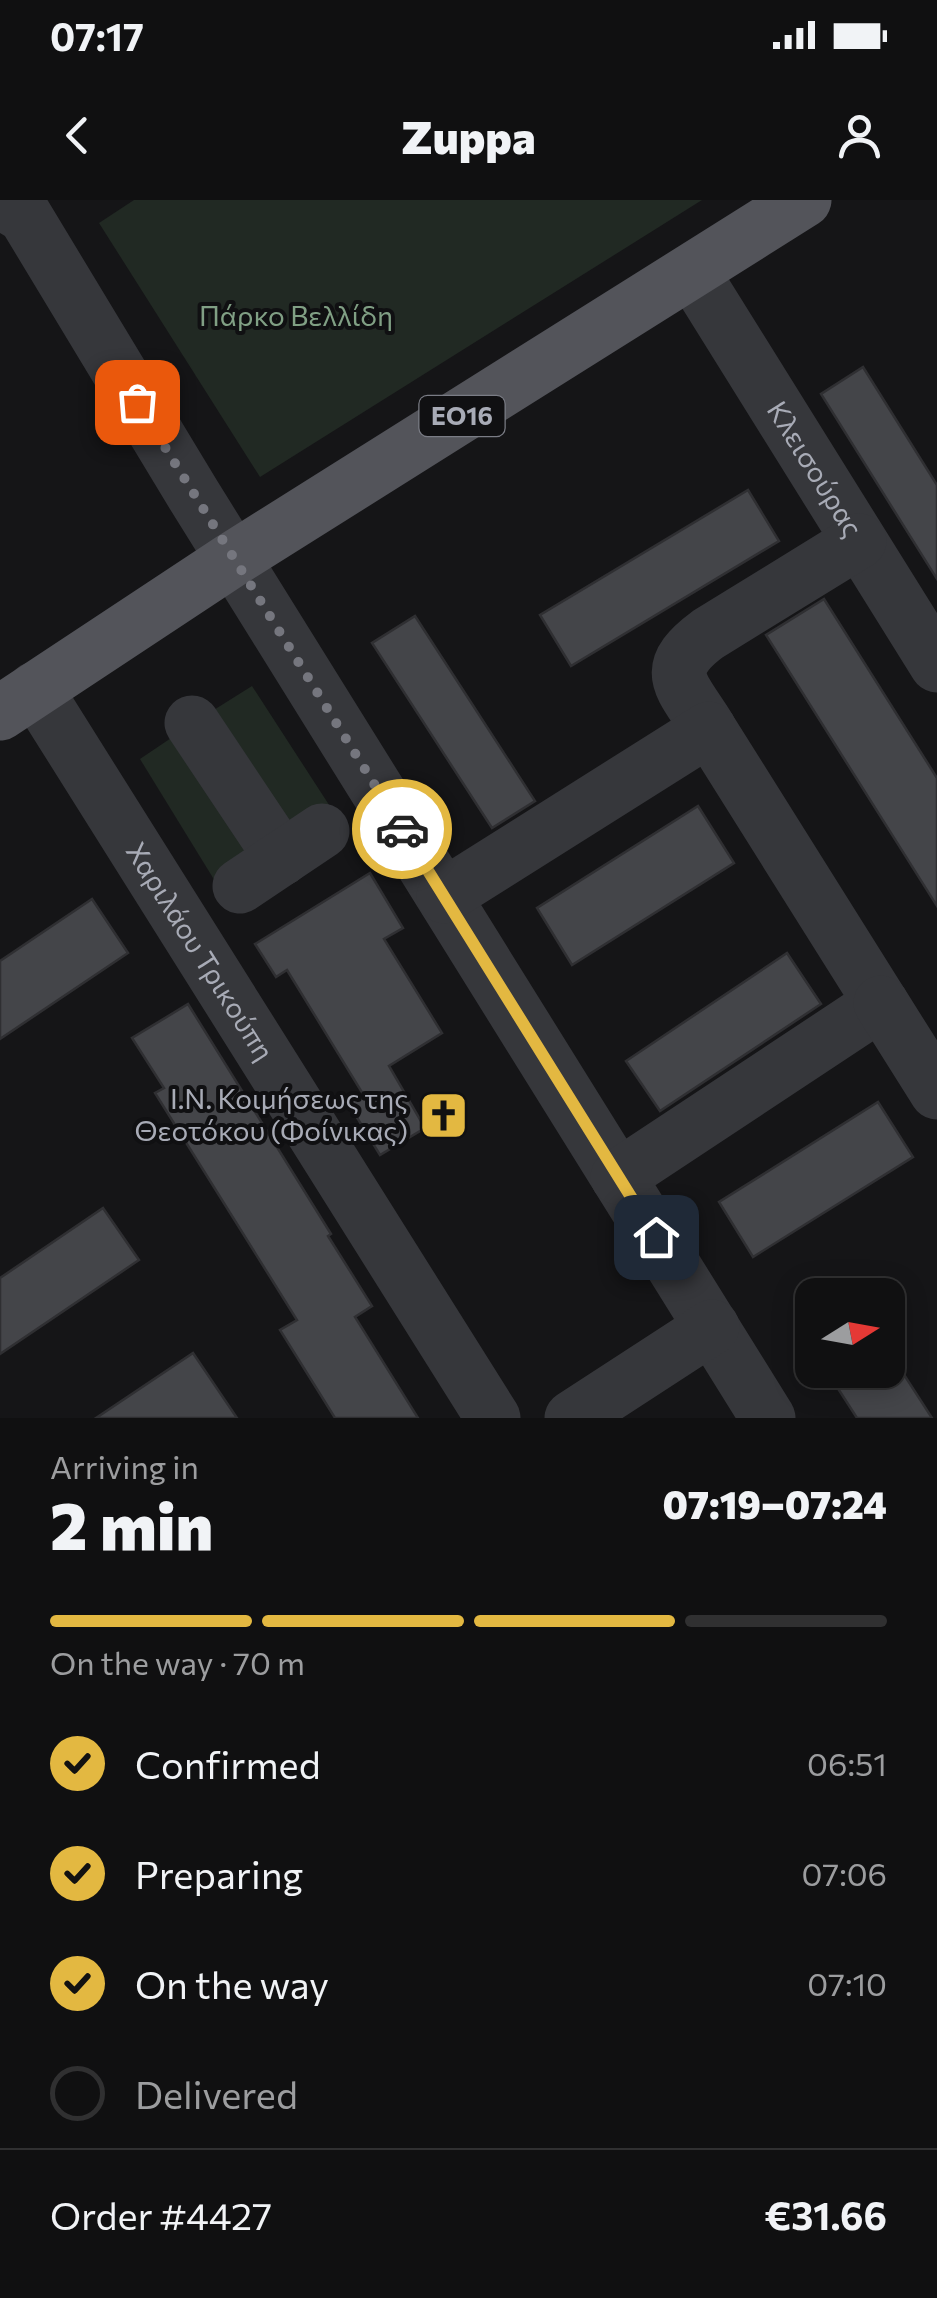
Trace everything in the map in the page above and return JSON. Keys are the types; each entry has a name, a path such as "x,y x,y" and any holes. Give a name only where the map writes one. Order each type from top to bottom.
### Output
{"main road":[{"name":"ΕΟ16","path":"17,701 233,558 804,200"}],"street":[{"path":"18,212 768,1418"},
{"name":"Κλεισούρας","path":"692,272 859,541 933,649"},
{"path":"859,541 708,634 686,651 678,664 679,678 937,1092"},
{"name":"Χαριλάου Τρικούπη","path":"17,701 492,1418"},
{"path":"192,723 281,859"},
{"path":"444,896 710,729"},
{"path":"618,1176 881,1003"},
{"path":"572,1418 712,1327"}],"green space":[{"name":"Πάρκο Βελλίδη","path":"134,200 702,200 260,477 99,223"},
{"path":"252,686 333,811 282,827 209,713"},
{"path":"183,730 256,845 218,886 140,759"}],"building":[{"path":"863,367 937,485 937,579 821,394"},
{"path":"748,490 779,541 571,666 540,615"},
{"path":"824,599 937,778 937,906 766,635"},
{"path":"415,616 535,801 492,828 372,643"},
{"path":"698,806 734,863 572,965 537,908"},
{"path":"370,873 403,928 384,939 442,1033 389,1066 425,1128 380,1155 348,1103 363,1094 287,970 276,977 255,944"},
{"path":"92,899 128,953 0,1039 0,961"},
{"path":"787,953 821,1004 660,1111 626,1061"},
{"path":"188,1004 372,1306 355,1317 418,1418 335,1418 280,1330 297,1320 155,1093 164,1088 132,1038"},
{"path":"878,1102 913,1157 753,1257 719,1202"},
{"path":"103,1208 139,1260 0,1354 0,1278"},
{"path":"193,1353 237,1418 96,1418"},
{"path":"905,1376 932,1418 857,1418 838,1388 905,1388"}],"way so far":[{"path":"137,402 402,829"}],"place":[{"name":"Ι.Ν. Κοιμήσεως της Θεοτόκου (Φοίνικας)","path":"443,1115"}],"route":[{"path":"402,829 656,1237"}]}
